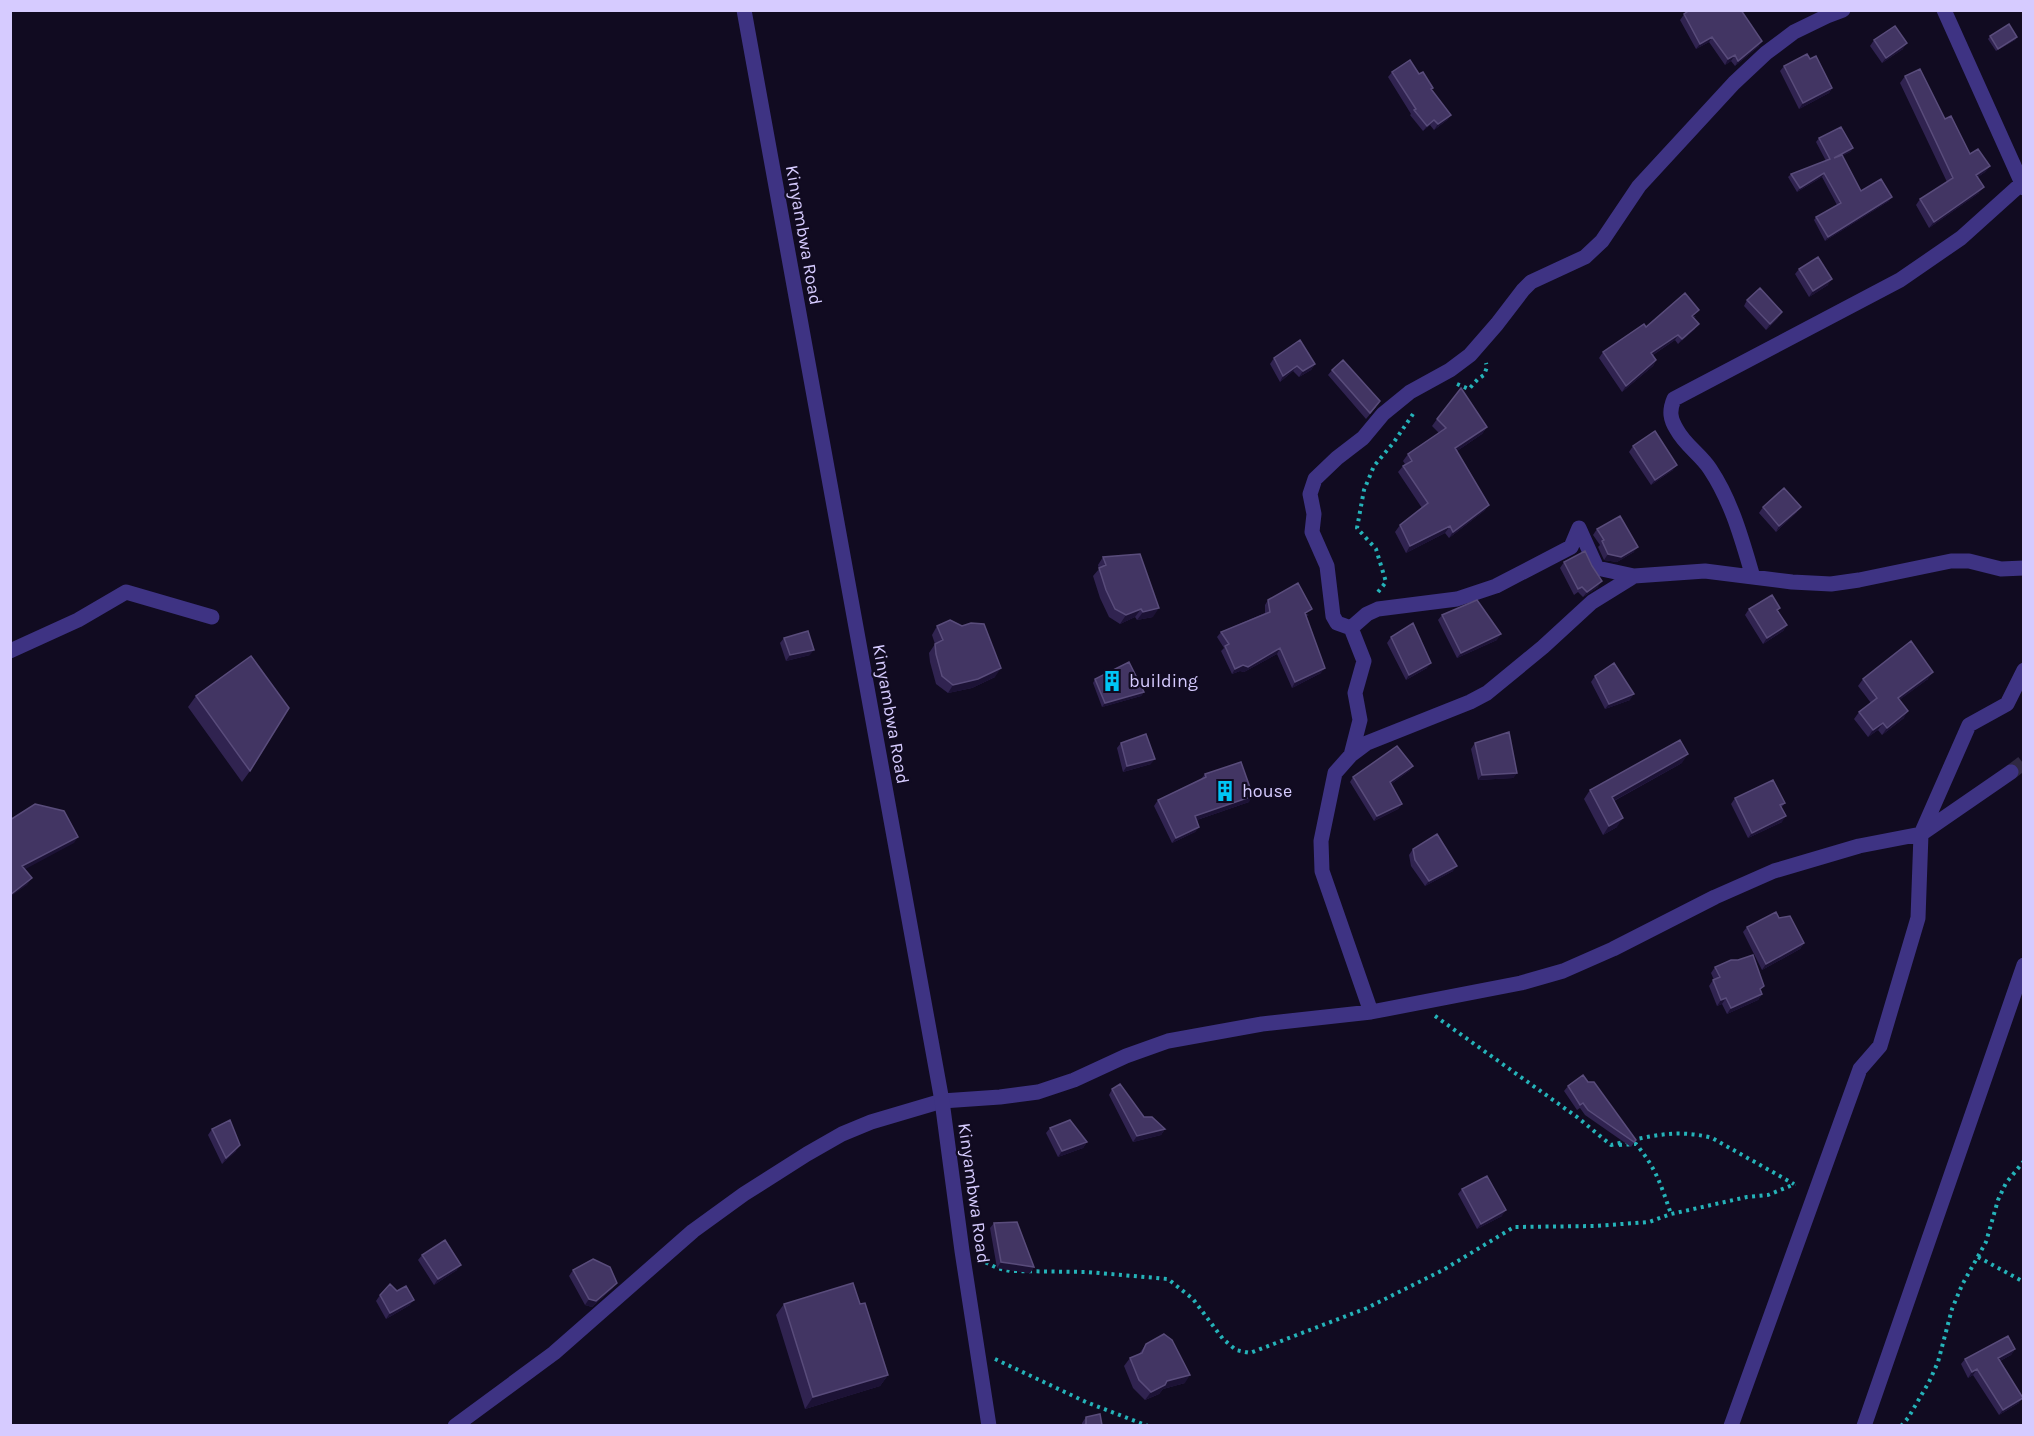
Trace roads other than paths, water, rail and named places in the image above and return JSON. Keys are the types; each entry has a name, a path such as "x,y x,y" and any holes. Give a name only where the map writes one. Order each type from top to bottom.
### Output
{"street":[{"name":"Kinyambwa Road","path":"744,10 942,1101 989,1425"},
{"path":"1352,755 1360,720 1354,693 1364,661 1351,628 1337,622 1333,616 1327,566 1312,532 1314,514 1310,494 1315,479 1336,458 1364,438 1383,414 1410,392 1470,355 1531,282 1585,256 1602,242 1639,186 1734,83 1767,52 1794,32 1843,10"},
{"path":"1753,577 1727,500 1709,468 1679,434 1671,420 1671,406 1674,399 1900,280 1961,238 2022,186 1944,10"},
{"path":"1351,628 1367,614 1378,609 1457,599 1496,586 1571,547 1579,528 1597,568 1634,576 1705,571 1792,582 1831,584 1951,561 1969,561 2001,569 2024,568"},
{"path":"1371,1012 1322,870 1321,841 1335,773 1367,743 1487,693 1543,647 1592,602 1634,576"},
{"path":"10,651 78,620 126,592 212,617"},
{"path":"1731,1425 1860,1069 1881,1046 1918,918 1921,834 1969,725 2007,704 2024,670"},
{"path":"455,1425 554,1353 693,1231 744,1194 842,1134 871,1122 942,1101 1038,1092 1074,1080 1126,1056 1167,1041 1262,1024 1371,1012 1521,983 1563,971 1613,950 1715,897 1774,871 1859,846 1921,834 2011,772"},
{"path":"1863,1425 2024,964"}],"tunnel":[{"path":"2011,772 2024,762"}],"place":[{"name":"building","path":"1112,681"},
{"name":"house","path":"1225,791"}]}
